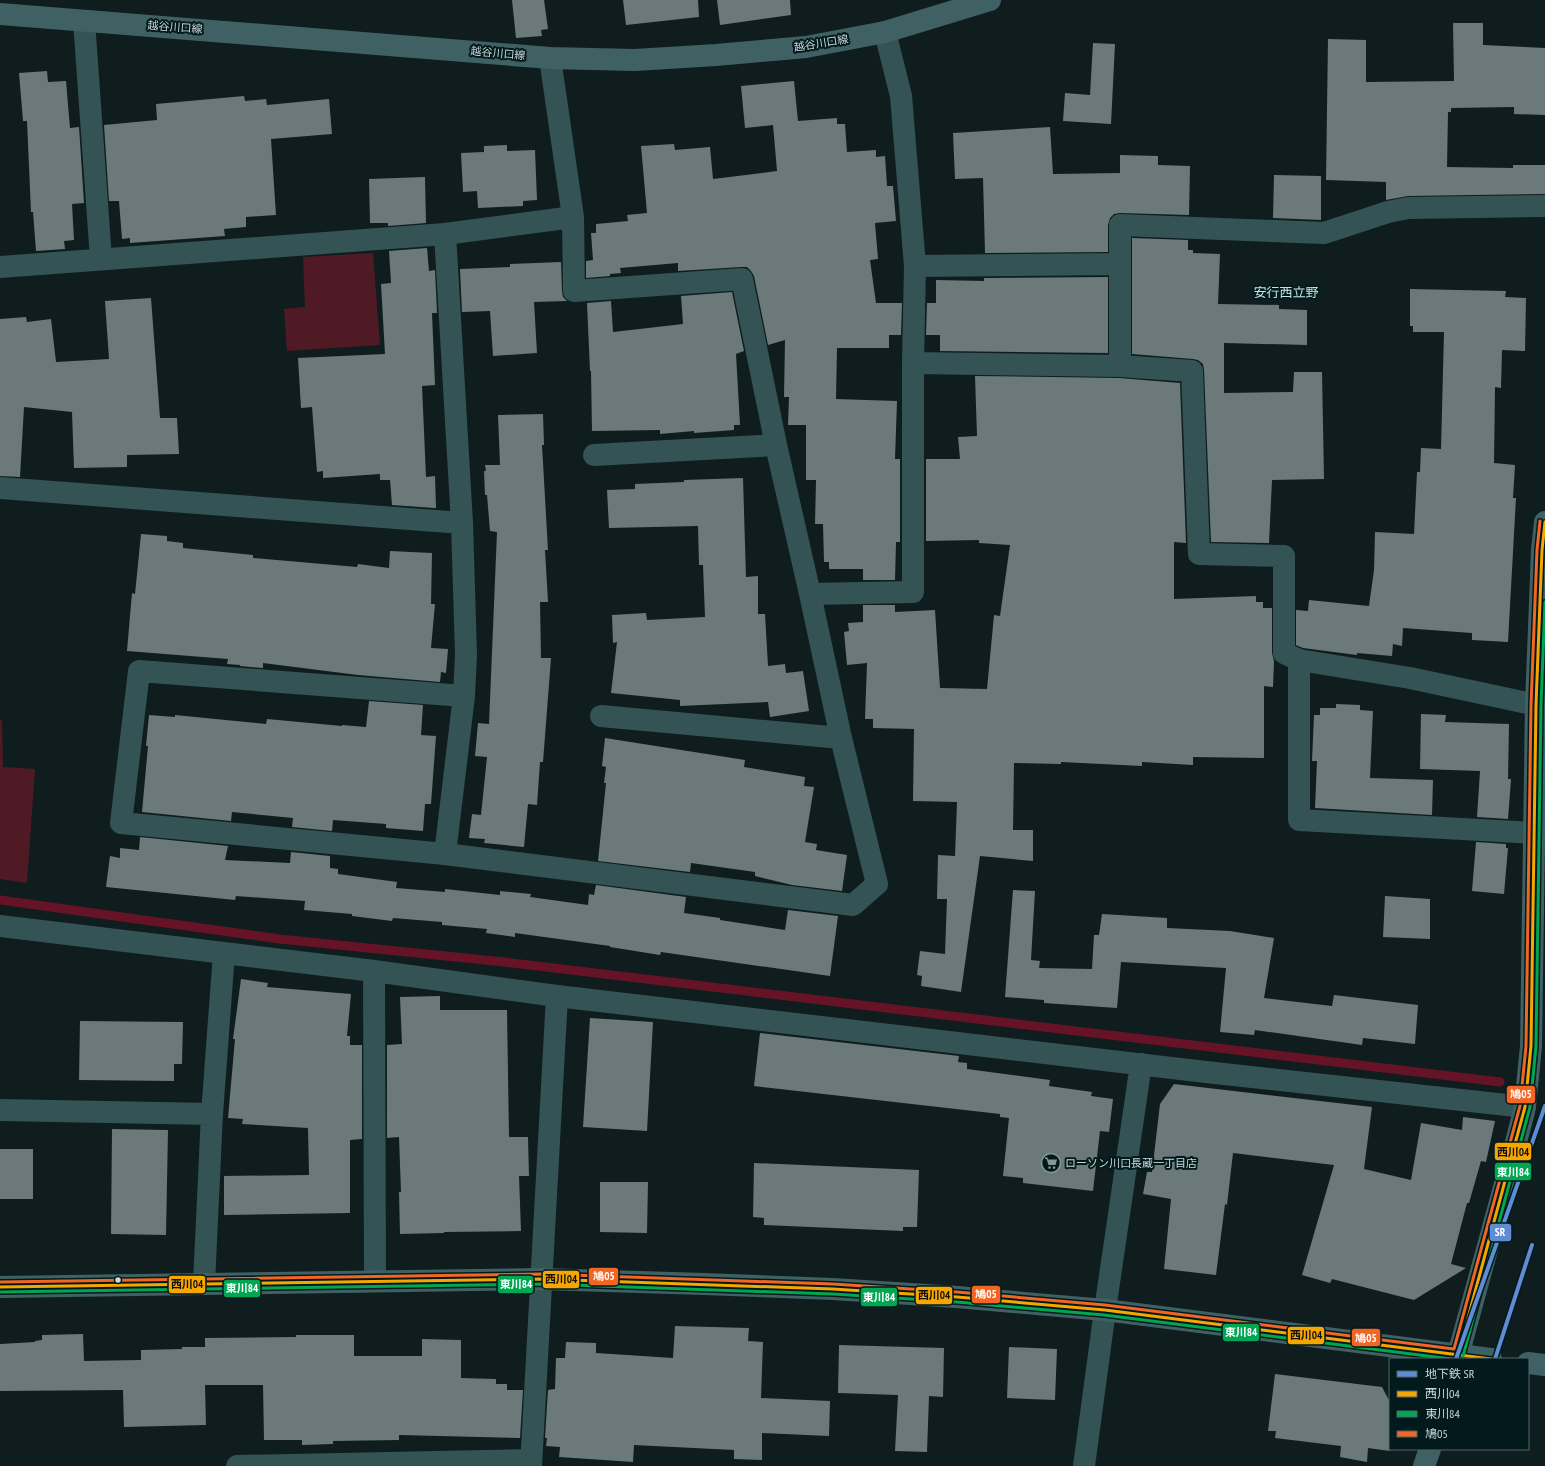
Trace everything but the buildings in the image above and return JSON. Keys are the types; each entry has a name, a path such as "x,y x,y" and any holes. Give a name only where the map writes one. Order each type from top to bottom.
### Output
{"main road":[{"name":"越谷川口線","path":"0,14 550,58 635,60 806,47 885,32 990,0"},
{"path":"1458,1357 1512,1162 1525,1107 1531,1046 1536,705 1542,550 1545,522"},
{"path":"0,1287 542,1279 834,1289 957,1297 1105,1310 1474,1358"},
{"path":"1529,1363 1545,1366"},
{"path":"1424,1466 1430,1450"}],"street":[{"path":"84,21 101,259"},
{"path":"810,594 913,592 913,363 915,266 901,96 885,32"},
{"path":"464,696 138,671 121,823 445,854 853,905 877,884 841,738 776,445 742,279 574,291 573,218 550,58"},
{"path":"1120,366 1120,225 1324,233 1388,212 1408,208 1545,206"},
{"path":"0,267 445,234 573,218"},
{"path":"445,234 462,523 466,654 464,696 445,854"},
{"path":"915,266 1120,264"},
{"path":"913,363 1120,366 1192,371 1199,554 1284,556 1284,653 1299,660 1410,678 1536,705"},
{"path":"594,455 776,445"},
{"path":"0,488 462,523"},
{"path":"1299,660 1299,820 1535,833"},
{"path":"601,716 841,738"},
{"path":"0,926 374,971 557,996 1525,1107"},
{"path":"204,1283 212,1114 224,953"},
{"path":"374,971 375,1281"},
{"path":"237,1466 531,1463 557,996"},
{"path":"1084,1466 1141,1064"},
{"path":"0,1110 212,1114"}],"shaded area":[{"path":"373,253 380,345 287,351 284,309 305,307 303,257"},
{"path":"0,720 2,720 3,767 35,769 27,883 0,879"}],"waterway":[{"path":"0,900 280,939 504,962 1500,1082"}],"metro line":[{"name":"SR","path":"1456,1358 1545,1106"},
{"name":"SR","path":"1495,1358 1532,1245"}],"transit line":[{"name":"鳩05","path":"0,1282 542,1274 833,1284 957,1292 1105,1305 1454,1349 1520,1106 1526,1046 1531,705 1537,550 1540,521"},
{"name":"西川04","path":"1458,1355 1525,1107 1531,1046 1536,705 1542,550 1545,522"},
{"name":"東川84","path":"1463,1356 1530,1107 1536,1046 1541,705 1545,602"},
{"name":"西川04","path":"0,1287 542,1279 833,1289 957,1297 1105,1310 1483,1358"},
{"name":"東川84","path":"0,1292 542,1284 833,1294 957,1302 1104,1315 1443,1358"}],"place":[{"name":"ローソン川口長蔵一丁目店","path":"1051,1163"}],"district":[{"name":"安行西立野","path":"1286,292"}]}
